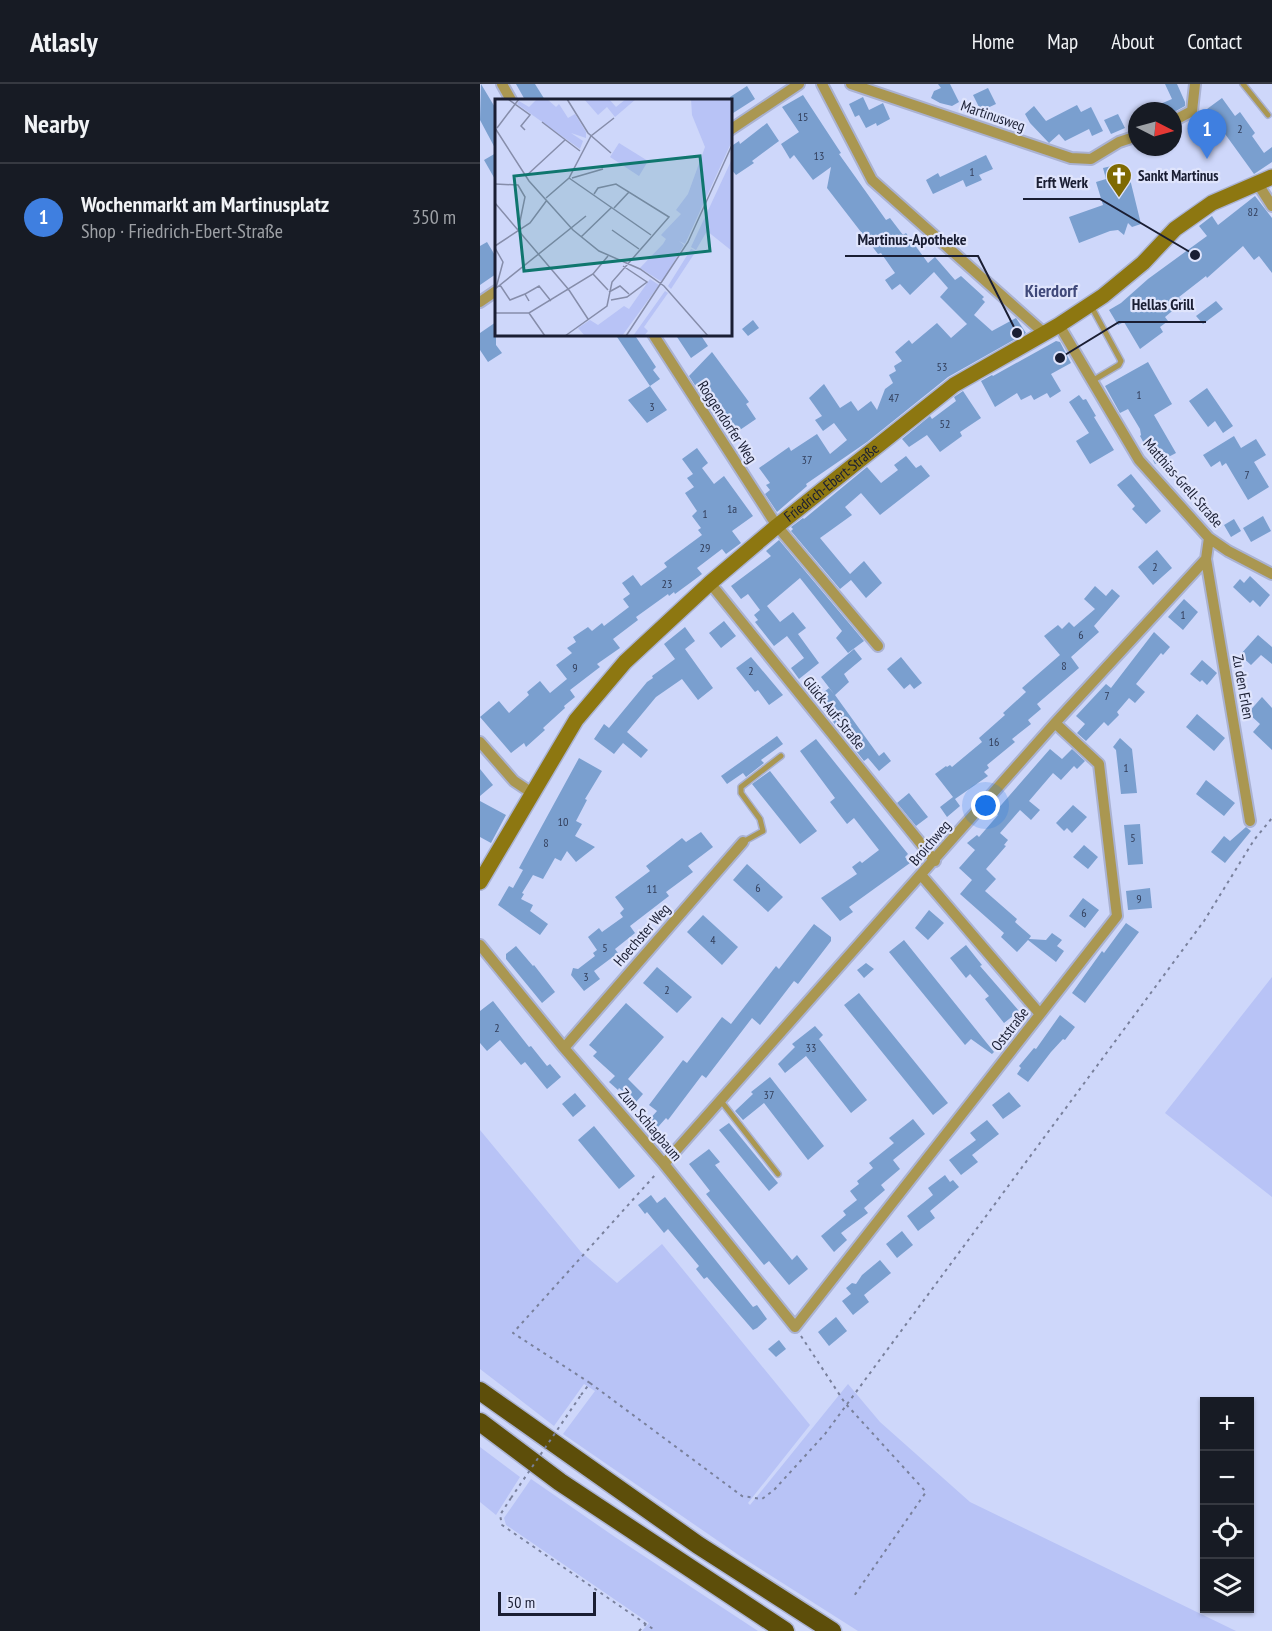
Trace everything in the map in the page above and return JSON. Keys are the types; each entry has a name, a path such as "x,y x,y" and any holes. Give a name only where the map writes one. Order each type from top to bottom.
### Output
{"highway":[{"path":"480,1391 698,1545 832,1631"},
{"path":"480,1422 560,1482 785,1631"}],"main road":[{"name":"Friedrich-Ebert-Straße","path":"480,882 576,720 652,636 710,583 777,526 954,385 1059,325 1103,296 1143,263 1175,229 1212,203 1265,181"}],"street":[{"path":"502,84 510,99"},
{"path":"732,129 799,84"},
{"path":"822,84 872,180 1044,333"},
{"name":"Martinusweg","path":"851,84 1071,158 1091,159 1128,139"},
{"path":"1182,117 1192,111 1195,84"},
{"path":"1265,181 1272,206"},
{"path":"480,302 495,292"},
{"name":"Matthias-Grell-Straße","path":"1059,325 1138,460 1209,538 1228,551 1272,574"},
{"name":"Roggendorfer Weg","path":"654,336 777,526 878,646"},
{"path":"1206,559 1209,538"},
{"name":"Broichweg","path":"664,1164 922,876 1055,723 1206,559"},
{"name":"Zu den Erlen","path":"1206,559 1250,821"},
{"name":"Glück-Auf-Straße","path":"710,583 934,861"},
{"name":"Oststraße","path":"795,1327 1117,916 1099,764 1055,723"},
{"path":"480,742 514,781 532,793"},
{"name":"Hoechster Weg","path":"564,1048 743,842"},
{"path":"922,876 1040,1014"},
{"name":"Zum Schlagbaum","path":"480,945 564,1048 664,1164 795,1327"}],"lane":[{"path":"1243,84 1268,115"},
{"path":"1090,305 1121,361 1119,365 1092,381"},
{"path":"743,842 763,831 760,819 741,793 741,787 781,756"},
{"path":"721,1101 778,1174"}],"path":[{"path":"664,1164 513,1333 590,1383 742,1496 762,1499 774,1490 825,1434 845,1403 1204,921 1254,840 1272,818"},
{"path":"795,1327 845,1403 926,1492 854,1596"},
{"path":"590,1383 500,1515 502,1525 656,1631"},
{"path":"639,1631 646,1624"}],"shaded area":[{"path":"1272,977 1272,1197 1165,1113"},
{"path":"480,1130 581,1252 617,1283 662,1244 810,1425 748,1503 750,1505 848,1384 880,1422 970,1502 1236,1631 858,1631 740,1556 563,1434 595,1391 584,1384 554,1426 480,1369"},
{"path":"480,1447 520,1477 496,1515 480,1502"},
{"path":"531,1479 758,1631 642,1631 649,1623 506,1525 504,1518"}],"building":[{"path":"481,84 495,107 495,148 480,120"},
{"path":"516,84 535,84 544,99 524,99"},
{"path":"938,84 950,84 959,102 952,106 931,98 934,91 941,88"},
{"path":"1165,84 1177,84 1185,106 1182,108 1182,102 1165,102 1172,99"},
{"path":"747,86 755,99 732,114 730,97"},
{"path":"988,88 996,104 981,111 973,95"},
{"path":"803,95 841,153 839,154 886,220 890,218 903,235 906,233 928,263 935,257 955,280 961,276 984,297 982,299 985,302 974,315 992,331 1016,318 1026,333 948,377 867,442 806,484 807,486 777,512 765,494 770,490 766,485 770,483 759,468 789,447 791,451 817,434 830,454 847,440 834,423 823,431 815,420 822,416 809,398 824,384 840,408 851,401 858,411 871,401 877,410 885,389 893,383 889,375 896,371 894,366 902,361 895,352 909,340 912,344 937,323 951,338 967,324 940,297 948,288 934,272 910,295 900,284 892,290 885,280 895,273 827,188 831,167 813,180 794,155 790,159 781,144 799,132 782,107"},
{"path":"863,97 869,110 883,103 890,119 877,126 876,123 866,128 859,115 855,117 849,104"},
{"path":"1222,98 1235,116 1240,112 1255,133 1252,136 1264,153 1272,147 1272,162 1254,174 1207,109"},
{"path":"1077,105 1081,112 1091,107 1103,131 1092,136 1089,129 1065,141 1059,134 1049,143 1030,123 1025,114 1034,106 1046,121"},
{"path":"1118,114 1125,128 1111,134 1104,120"},
{"path":"767,123 779,141 736,175 732,170 732,146 739,141 740,144"},
{"path":"495,154 495,179 484,160"},
{"path":"986,155 993,169 979,175 982,180 966,187 963,180 933,194 926,180 938,173 940,177"},
{"name":"Sankt Martinus","path":"1116,165 1119,176 1129,175 1141,224 1132,227 1128,223 1124,235 1118,230 1110,231 1079,243 1069,217 1103,205 1096,182 1106,179 1103,168"},
{"path":"1255,196 1272,218 1272,273 1259,256 1254,260 1243,246 1207,278 1206,276 1179,297 1183,302 1165,317 1168,321 1160,327 1163,332 1140,349 1124,322 1118,325 1109,310 1207,236 1199,226 1212,216 1218,225"},
{"path":"487,242 495,255 495,275 480,285 480,246"},
{"path":"1216,301 1223,309 1203,324 1196,316"},
{"path":"753,320 759,328 748,336 742,329"},
{"path":"495,323 496,345 502,353 488,362 480,350 480,333"},
{"path":"616,336 635,336 656,367 653,370 660,379 650,386"},
{"path":"676,336 701,336 708,346 691,358"},
{"path":"1056,341 1060,342 1071,363 1051,374 1061,391 1050,398 1047,393 1034,400 1031,395 1021,400 1017,393 995,407 981,381"},
{"path":"712,352 749,402 746,404 756,419 734,434 717,410 713,413 689,376"},
{"path":"1148,362 1172,404 1154,415 1176,453 1155,464 1140,436 1140,429 1128,409 1120,413 1105,386"},
{"path":"650,386 667,410 647,423 628,400"},
{"path":"1207,388 1233,426 1223,433 1215,421 1208,427 1189,401"},
{"path":"963,391 981,418 960,432 962,436 940,452 927,435 909,447 902,439 930,416 932,419 956,401 954,397"},
{"path":"1079,395 1083,400 1086,399 1114,450 1090,464 1076,441 1089,433 1069,402"},
{"path":"1234,436 1241,448 1256,439 1266,455 1254,462 1269,487 1248,500 1226,463 1222,466 1220,461 1211,467 1203,455"},
{"path":"697,448 708,463 702,468 714,484 724,476 753,516 732,531 741,543 726,554 722,549 697,568 702,574 675,594 674,592 669,596 668,594 636,617 638,620 613,639 620,648 597,664 600,667 570,690 575,697 543,728 545,730 526,747 524,743 511,753 480,717 499,701 509,713 529,695 527,692 540,681 550,693 567,679 556,665 572,653 567,648 576,642 573,637 588,627 592,631 602,623 604,626 629,607 623,599 630,594 622,583 633,575 641,586 667,567 664,563 702,535 698,530 701,528 692,516 697,511 685,493 694,487 687,478 693,474 682,459"},
{"path":"906,456 916,468 921,465 930,476 880,515 861,493 845,507 852,515 820,538 850,574 864,561 882,583 866,598 851,580 840,589 791,531 793,529 791,527 867,467 881,483 898,470 894,465"},
{"path":"1131,474 1161,511 1146,524 1132,509 1135,506 1117,485"},
{"path":"1263,516 1271,531 1251,542 1243,528"},
{"path":"1234,519 1241,531 1231,537 1224,525"},
{"path":"779,540 864,641 848,653 836,638 842,631 800,578 767,606 780,622 793,612 806,628 798,634 819,663 799,679 791,668 804,658 787,636 774,646 755,622 758,620 754,615 760,610 748,594 741,599 731,586 771,556 766,551"},
{"path":"1157,550 1172,568 1153,585 1138,567"},
{"path":"1250,576 1270,595 1260,607 1253,600 1250,603 1233,587 1240,579 1244,583"},
{"path":"1095,586 1106,596 1112,589 1120,596 1094,626 1099,632 1071,657 1079,668 1037,704 1041,709 1028,720 1031,724 1012,739 1015,742 987,765 989,768 984,772 988,776 955,799 960,806 947,817 940,807 953,797 935,774 946,766 952,767 982,742 979,738 1026,692 1022,688 1060,655 1044,636 1058,625 1062,629 1069,622 1074,627 1095,609 1084,599"},
{"path":"1184,599 1198,612 1183,630 1168,617"},
{"path":"724,621 736,636 721,648 709,633"},
{"path":"685,627 695,641 685,649 713,688 698,700 682,679 656,697 627,732 648,750 641,758 623,743 614,754 594,739 604,724 609,728 647,682 653,678 652,676 675,659 664,644"},
{"path":"1154,632 1170,647 1163,655 1161,653 1136,684 1145,692 1135,703 1129,698 1117,712 1119,715 1108,726 1104,722 1086,741 1077,733 1085,724 1076,716 1106,684 1111,688"},
{"path":"1258,635 1272,647 1272,664 1261,655 1251,665 1240,655"},
{"path":"854,649 862,659 844,674 849,682 835,695 879,756 884,752 891,761 879,771 868,758 864,761 815,699 829,688 834,694 821,677"},
{"path":"751,657 783,695 769,705 736,668"},
{"path":"901,657 922,683 914,689 910,684 904,689 887,669"},
{"path":"1202,660 1217,673 1207,685 1190,674"},
{"path":"1262,697 1272,708 1272,750 1253,732 1260,724 1248,713"},
{"path":"1197,714 1225,738 1214,751 1186,727"},
{"path":"777,736 783,744 761,760 764,763 746,777 743,773 727,784 721,776"},
{"path":"1120,738 1132,749 1137,793 1121,794 1116,750 1113,747"},
{"path":"816,739 908,854 905,857 910,863 849,907 853,912 840,921 821,898 857,874 852,867 860,861 862,863 879,850 854,818 847,824 830,802 835,798 800,751"},
{"path":"1050,749 1062,759 1072,749 1085,761 1077,769 1074,766 1061,780 1053,773 1029,801 1040,810 1031,820 1020,810 1000,833 1008,840 1004,845 1006,846 986,869 996,879 985,891 1017,919 1015,922 1031,936 1029,939 1046,940 1052,933 1062,940 1057,946 1064,951 1056,962 1028,940 1017,952 1001,937 1004,933 960,894 972,880 959,868 975,850 967,843 977,835 979,837 998,815 995,812"},
{"path":"579,758 602,771 585,799 587,800 576,821 582,824 575,836 595,847 576,862 567,851 561,861 555,858 543,879 533,875 521,899 533,905 530,911 548,924 540,935 498,905 509,886 513,888 523,870 519,868"},
{"path":"480,769 493,785 480,796"},
{"path":"770,771 817,831 800,844 752,784"},
{"path":"1206,780 1235,803 1224,816 1196,794"},
{"path":"909,793 928,817 916,826 897,803"},
{"path":"480,801 506,815 491,843 480,837"},
{"path":"1073,805 1087,817 1072,833 1067,828 1064,831 1056,823"},
{"path":"1140,824 1143,864 1128,865 1124,825"},
{"path":"1246,827 1251,831 1225,863 1211,852 1224,836 1230,841"},
{"path":"701,832 713,847 688,866 693,872 666,892 669,896 630,926 635,933 615,949 618,953 594,971 600,979 584,991 571,975 573,968 578,969 595,956 593,953 597,950 588,937 599,928 602,932 623,917 620,913 624,909 615,897 650,871 646,866 682,838 686,842"},
{"path":"1084,845 1098,857 1088,869 1073,857"},
{"path":"747,864 783,897 768,912 733,880"},
{"path":"1150,888 1152,908 1128,910 1126,891"},
{"path":"1083,898 1099,910 1085,928 1069,916"},
{"path":"929,910 944,923 928,940 915,928"},
{"path":"703,915 738,947 722,965 687,932"},
{"path":"1126,923 1139,932 1085,1003 1072,993 1102,951 1104,953"},
{"path":"814,924 831,937 831,941 798,984 794,981 760,1025 752,1018 706,1078 702,1075 668,1120 666,1118 658,1127 649,1120 657,1111 649,1105 683,1060 687,1063 722,1017 731,1024 776,966 779,969"},
{"path":"904,940 994,1052 992,1054 971,1039 965,1045 889,952"},
{"path":"966,945 982,965 980,966 1019,1011 1004,1023 985,999 989,996 970,974 966,978 950,958"},
{"path":"516,946 555,992 542,1003 506,959 506,954"},
{"path":"866,963 874,969 864,978 857,970"},
{"path":"657,967 692,997 677,1013 643,983"},
{"path":"859,993 948,1103 933,1115 844,1005"},
{"path":"493,1001 529,1047 531,1046 547,1066 550,1064 561,1077 547,1089 525,1062 521,1065 500,1040 487,1051 480,1043 480,1011"},
{"path":"626,1003 664,1037 628,1079 643,1094 636,1102 609,1082 615,1076 593,1056 597,1052 589,1045"},
{"path":"1060,1015 1075,1027 1051,1052 1028,1082 1017,1074 1021,1068 1019,1066 1034,1048 1036,1049"},
{"path":"815,1026 823,1035 819,1039 867,1100 851,1113 806,1056 785,1073 778,1064 795,1047 792,1044"},
{"path":"770,1077 824,1146 808,1160 764,1103 743,1120 735,1111 753,1094 751,1092"},
{"path":"1009,1092 1021,1106 1003,1119 992,1105"},
{"path":"575,1093 586,1106 573,1117 562,1104"},
{"path":"913,1119 925,1134 893,1160 900,1169 881,1185 885,1190 864,1208 868,1213 841,1233 847,1240 834,1252 821,1236 846,1215 843,1211 857,1200 850,1191 859,1184 857,1181 873,1168 869,1163 894,1143 889,1138"},
{"path":"987,1120 999,1134 972,1155 978,1162 961,1175 949,1160 976,1140 970,1133"},
{"path":"729,1123 778,1183 769,1191 719,1130"},
{"path":"594,1126 635,1176 619,1189 578,1140"},
{"path":"709,1149 720,1162 715,1165 792,1260 797,1255 808,1269 789,1285 769,1261 764,1265 706,1194 710,1191 689,1164"},
{"path":"945,1175 950,1182 953,1180 959,1187 930,1211 935,1218 918,1231 907,1216 933,1195 928,1188"},
{"path":"651,1195 657,1203 665,1197 753,1307 757,1305 767,1319 757,1328 753,1330 707,1277 704,1279 696,1269 699,1266 668,1229 664,1233 647,1212 645,1214 638,1205"},
{"path":"902,1231 913,1245 897,1258 886,1244"},
{"path":"880,1260 891,1273 864,1295 869,1302 853,1315 842,1301 851,1294 846,1288 852,1283 856,1284 862,1275"},
{"path":"836,1317 847,1331 829,1346 818,1332"},
{"path":"779,1340 786,1349 776,1357 768,1349"}],"place":[{"name":"Wochenmarkt am Martinusplatz","path":"1207,159"},
{"name":"Sankt Martinus","path":"1119,199"},
{"name":"Erft Werk","path":"1195,255"},
{"name":"Martinus-Apotheke","path":"1017,333"},
{"name":"Hellas Grill","path":"1060,358"}],"district":[{"name":"Kierdorf","path":"1051,291"}]}
